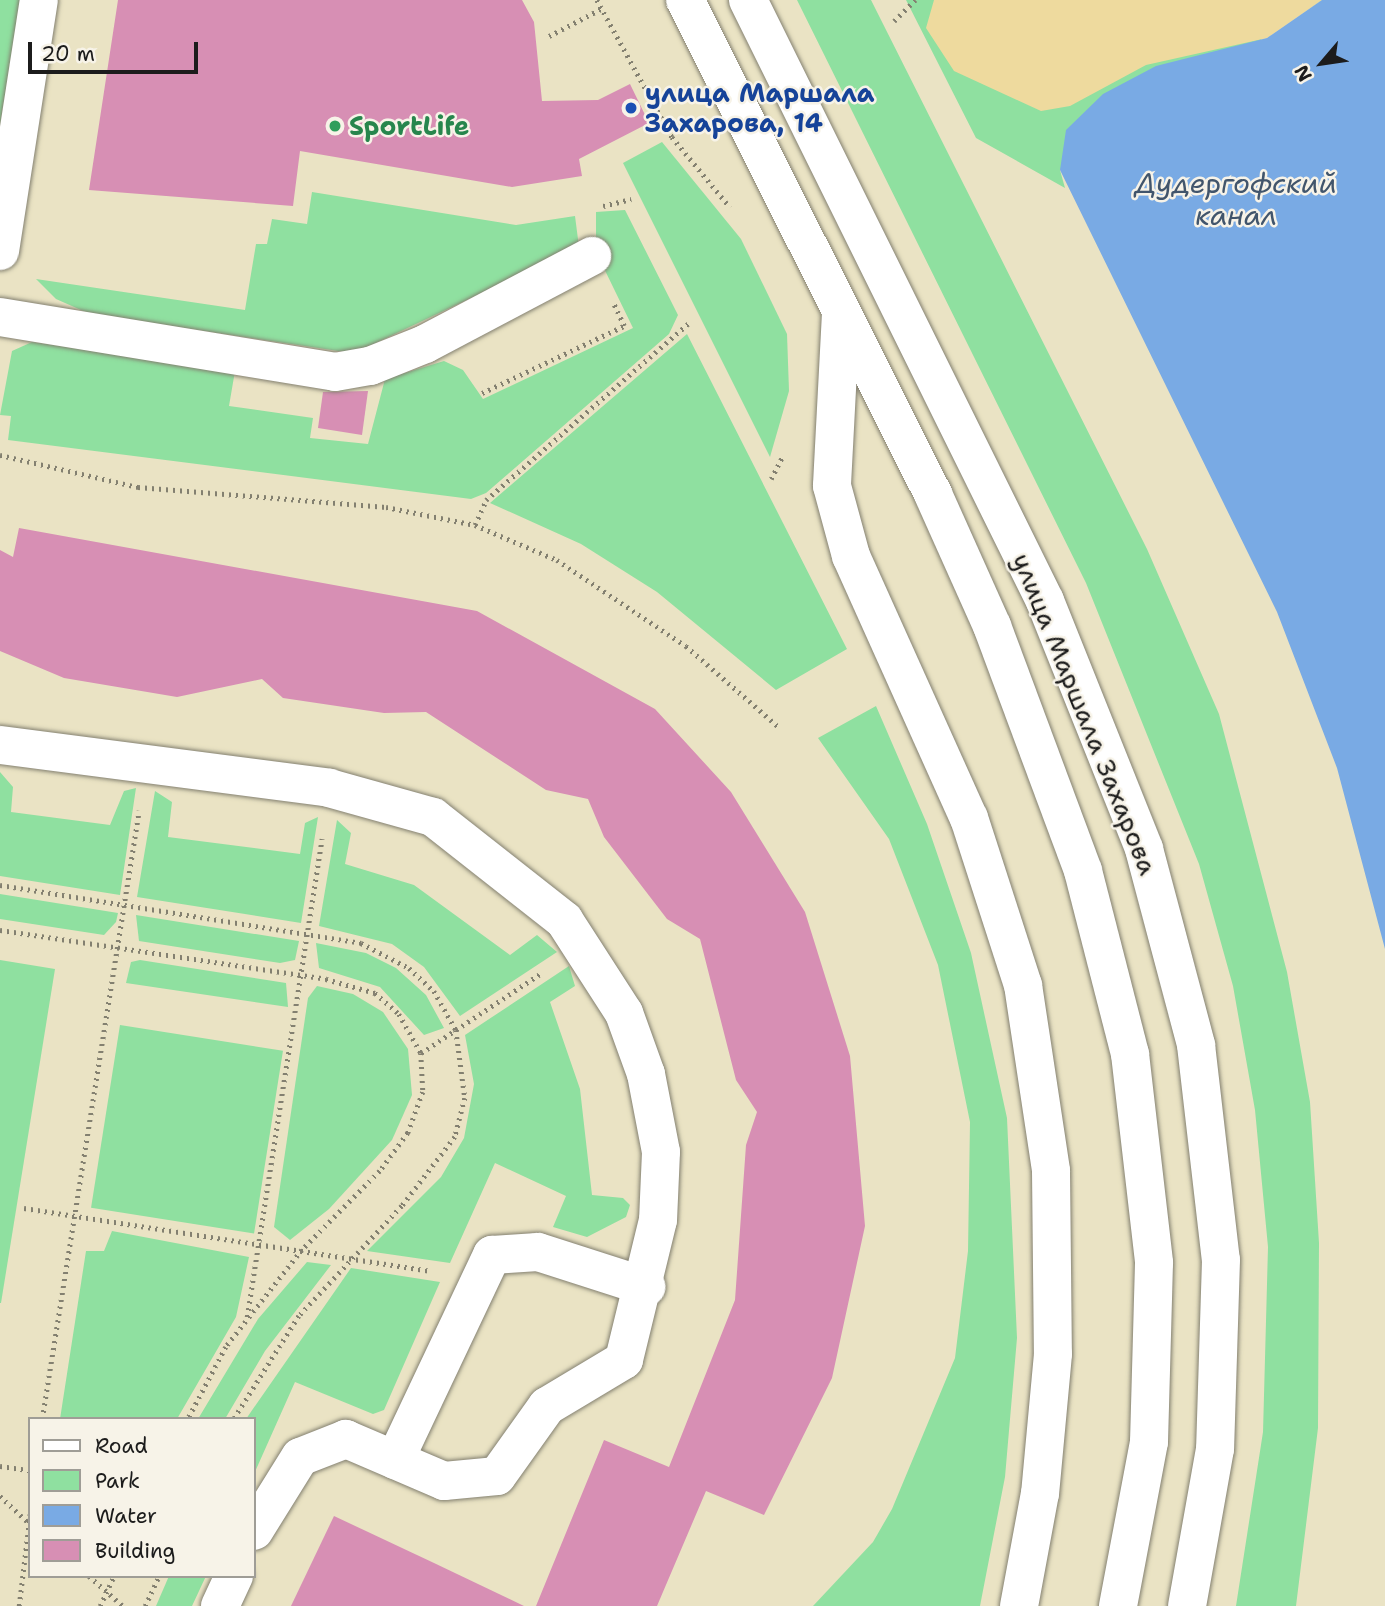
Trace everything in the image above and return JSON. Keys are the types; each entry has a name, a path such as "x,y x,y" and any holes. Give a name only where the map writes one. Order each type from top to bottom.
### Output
{"street":[{"path":"0,251 39,0"},
{"name":"улица Маршала Захарова","path":"685,0 841,311 992,626 1083,871 1130,1054 1154,1263 1149,1442 1118,1606"},
{"name":"улица Маршала Захарова","path":"748,0 1045,601 1144,849 1196,1045 1221,1260 1215,1449 1187,1606"},
{"path":"0,317 335,372 370,366 425,344 569,273 592,256"},
{"path":"841,311 832,486 851,556 969,818 1023,985 1051,1171 1053,1354 1040,1493 1019,1606"},
{"path":"0,745 329,788 433,817 564,920 624,1013 646,1074 661,1153 647,1287 624,1360 547,1406 497,1476 444,1481 346,1439 300,1457 256,1528"},
{"path":"395,1460 492,1255 538,1252 647,1287"},
{"path":"220,1606 233,1578"}],"path":[{"path":"597,0 672,137 736,214"},
{"path":"894,21 915,0"},
{"path":"549,36 601,9"},
{"path":"475,525 485,500 691,321"},
{"path":"771,479 787,447"},
{"path":"0,455 138,487 386,508 475,525 579,575 686,646 779,727"},
{"path":"42,1417 121,947 146,763"},
{"path":"246,1322 263,1243 329,788"},
{"path":"0,885 310,933 388,953 434,991 456,1030 465,1098 454,1137 402,1206 349,1258 299,1316 235,1417"},
{"path":"0,930 303,976 374,993 399,1014 421,1054 423,1092 408,1133 380,1171 302,1250 246,1322 189,1417"},
{"path":"421,1054 581,946"},
{"path":"24,1208 263,1243 480,1279"},
{"path":"0,1466 28,1470"},
{"path":"0,1496 28,1522"},
{"path":"19,1606 28,1531"},
{"path":"91,1578 123,1606"},
{"path":"100,1606 113,1578"},
{"path":"145,1606 158,1578"}],"green space":[{"path":"0,0 20,0 0,126"},
{"path":"797,0 871,0 1147,549 1219,714 1287,972 1310,1102 1319,1243 1318,1428 1296,1606 1236,1606 1263,1432 1268,1247 1255,1110 1233,986 1199,864 1086,583"},
{"path":"906,0 1322,0 1060,170 1065,188 976,138"},
{"path":"662,142 741,239 787,334 789,391 770,457 623,163"},
{"path":"312,192 516,225 575,216 579,247 361,350 345,352 90,314 56,299 36,279 245,310 256,244 267,244 272,219 307,224"},
{"path":"625,210 678,315 669,334 486,493 471,499 8,440 11,416 0,415 12,351 32,342 235,371 229,406 313,418 310,438 368,444 385,379 444,361 463,370 483,399 633,328 596,252 596,212"},
{"path":"687,334 847,649 776,690 657,592 581,544 490,503"},
{"path":"876,706 927,824 971,953 1007,1118 1017,1338 1005,1477 980,1606 813,1606 873,1542 892,1509 955,1358 968,1251 970,1122 938,965 889,839 818,738"},
{"path":"0,772 13,787 11,812 110,825 124,791 136,788 120,895 0,876"},
{"path":"155,791 172,802 168,837 300,854 305,823 318,817 301,923 137,897"},
{"path":"337,820 351,833 345,864 414,885 510,955 537,935 557,952 460,1016 424,967 392,944 319,926"},
{"path":"0,894 118,913 116,922 104,935 0,919"},
{"path":"136,915 299,941 295,960 280,963 139,941"},
{"path":"316,943 366,953 396,968 426,995 444,1028 424,1035 380,987 319,968"},
{"path":"0,960 55,969 1,1303 0,1303"},
{"path":"140,960 286,983 288,1007 126,983 131,962"},
{"path":"569,966 575,986 550,1002 580,1089 592,1195 623,1198 630,1205 626,1217 587,1237 553,1227 566,1196 495,1163 450,1263 367,1251 441,1177 464,1138 474,1084 465,1035"},
{"path":"317,986 353,994 383,1012 408,1049 412,1095 392,1140 329,1209 290,1240 274,1227 308,998"},
{"path":"120,1025 283,1051 254,1234 91,1208"},
{"path":"112,1231 249,1257 236,1317 178,1417 60,1417 86,1251 104,1251"},
{"path":"307,1262 331,1265 265,1351 226,1417 199,1417 258,1319"},
{"path":"351,1268 440,1282 384,1410 373,1414 295,1382 256,1470 256,1417 247,1417"},
{"path":"168,1578 205,1578 192,1606 156,1606"}],"sand":[{"path":"934,0 1322,0 1267,38 1146,65 1070,106 1041,111 954,71 926,28"}],"water":[{"name":"Дудергофский канал","path":"1322,0 1385,0 1385,949 1337,768 1277,612 1060,170 1066,130 1103,94 1156,66 1267,38"}],"building":[{"name":"SportLife","path":"118,0 522,0 534,22 542,101 598,100 630,84 649,123 579,159 582,176 512,187 300,151 293,206 89,190"},
{"path":"368,391 362,435 318,428 323,392"},
{"path":"19,528 477,611 655,709 731,792 805,912 850,1056 865,1226 832,1378 764,1515 706,1491 657,1606 536,1606 604,1440 669,1467 735,1300 746,1145 757,1112 736,1080 700,939 667,919 604,837 588,799 546,790 426,712 384,713 283,698 262,679 177,697 64,678 0,651 0,550 13,557"},
{"path":"334,1516 434,1563 524,1606 291,1606"}],"place":[{"name":"улица Маршала Захарова, 14","path":"631,108"},
{"name":"SportLife","path":"335,126"}]}
